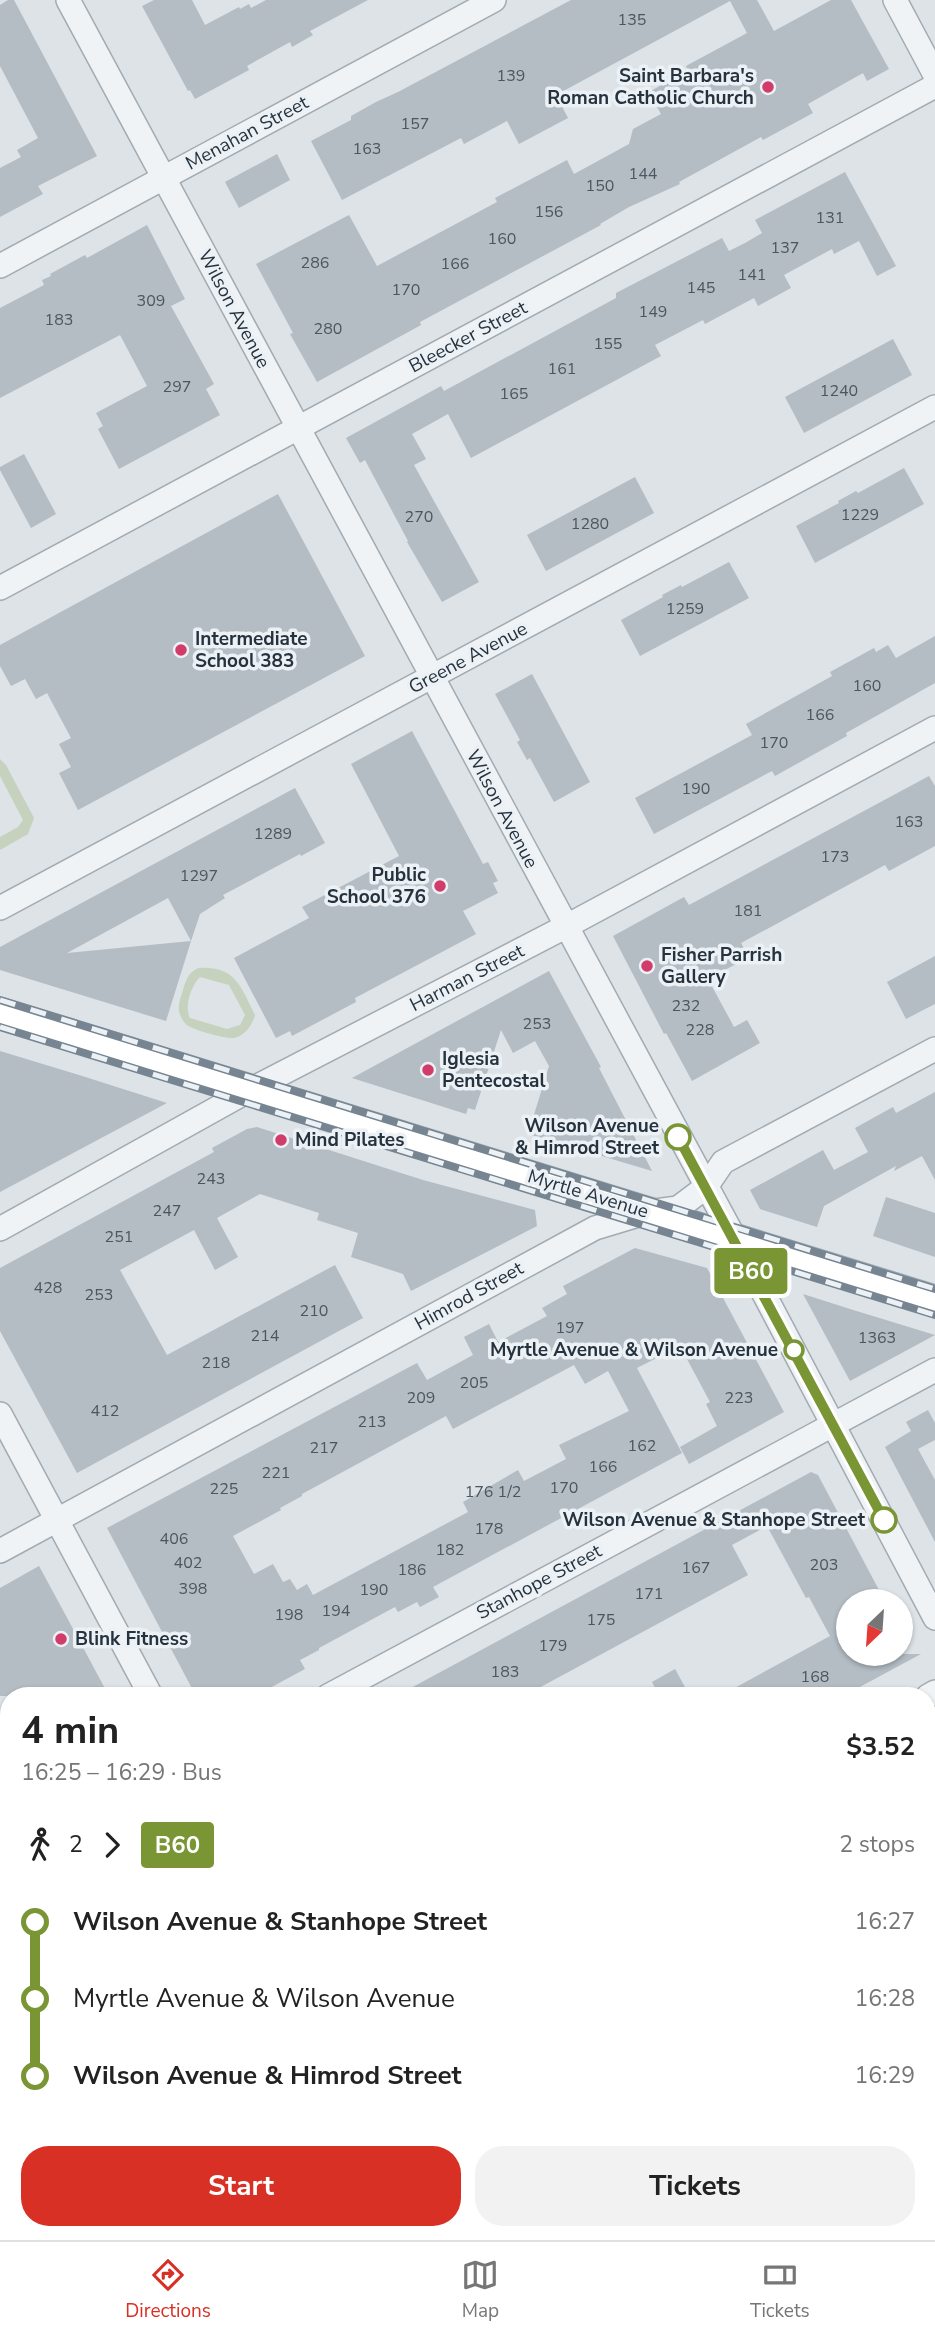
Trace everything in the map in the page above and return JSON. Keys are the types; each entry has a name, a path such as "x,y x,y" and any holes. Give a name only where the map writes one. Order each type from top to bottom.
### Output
{"main road":[{"name":"Myrtle Avenue","path":"0,1013 935,1301"}],"street":[{"name":"Wilson Avenue","path":"68,0 735,1239 935,1618"},
{"name":"Menahan Street","path":"0,266 494,0"},
{"path":"895,0 935,75"},
{"name":"Bleecker Street","path":"0,588 935,86"},
{"name":"Greene Avenue","path":"0,908 935,407"},
{"name":"Harman Street","path":"0,1229 248,1091 565,927 935,728"},
{"name":"Himrod Street","path":"0,1551 595,1228 648,1212 678,1208 706,1187 723,1162 935,1049"},
{"name":"Stanhope Street","path":"345,1687 935,1370"},
{"path":"0,1414 146,1687"}],"green space":[{"path":"0,759 6,765 34,818 28,834 0,850 0,837 18,827 23,820 0,776"},
{"path":"195,970 221,970 235,980 255,1015 242,1035 234,1038 217,1036 190,1027 183,1021 179,1011 180,1000 186,980","holes":["200,977 229,985 245,1015 240,1025 227,1029 190,1018 189,996"]}],"building":[{"path":"14,0 97,156 38,186 43,194 0,217 0,168 21,157 17,150 38,138 0,66 0,5"},
{"path":"154,0 192,0 205,25 239,7 240,9 249,4 251,8 266,0 368,0 310,31 313,35 292,47 290,42 247,66 249,70 195,99 190,90 188,91 142,6"},
{"path":"571,0 757,0 774,31 831,0 851,0 889,69 867,81 863,73 808,104 813,113 763,140 761,137 679,182 680,184 629,207 317,382 256,264 349,215 377,266 497,202 495,198 567,160 574,174 629,144 633,129 661,114 649,92 688,70 686,66 747,33 730,1 556,95 568,118 519,144 507,121 464,144 461,138 342,200 311,141 351,120 351,116 376,102"},
{"path":"277,154 290,180 239,208 225,182"},
{"path":"845,172 896,266 877,276 859,241 834,254 832,249 784,275 791,288 758,306 754,298 705,324 703,320 655,345 661,356 471,458 448,414 412,434 426,459 414,465 479,582 442,602 407,542 365,460 360,463 346,438 441,386 444,391 616,298 616,293 722,238 729,251 745,243 762,233 755,220"},
{"path":"147,225 185,299 171,306 214,384 206,389 220,415 119,469 98,429 103,426 96,413 147,386 120,335 0,398 0,308 44,285 42,280 51,276 50,274 85,255 87,258"},
{"path":"893,339 912,375 804,433 785,397"},
{"path":"24,454 56,514 31,528 0,470 0,467"},
{"path":"904,468 924,504 815,563 796,526 856,491 858,493"},
{"path":"635,477 654,513 546,571 527,535"},
{"name":"Intermediate School 383","path":"278,494 365,656 78,810 59,773 71,767 59,744 71,738 47,693 36,699 25,679 11,686 0,666 0,645"},
{"path":"729,562 749,598 640,656 621,620 663,597 662,595"},
{"path":"935,636 935,683 775,776 772,771 654,834 635,798 752,735 746,724 832,676 830,672 874,648 876,652 888,645 896,658"},
{"path":"532,674 590,782 554,802 530,758 527,760 517,742 520,740 495,694"},
{"name":"Public School 376","path":"412,731 483,864 488,862 498,881 493,883 498,893 463,911 476,934 355,998 356,1002 292,1036 290,1031 276,1038 234,958 309,918 302,907 399,856 351,764"},
{"path":"929,776 935,786 935,846 889,871 885,865 741,943 749,957 708,979 734,1027 747,1020 760,1043 692,1081 666,1033 664,1034 613,936 684,897 689,905"},
{"path":"295,788 325,843 223,895 225,898 200,914 166,1021 0,970 0,947","holes":["168,898 191,941 67,953"]},
{"path":"935,956 935,1004 906,1019 887,982"},
{"path":"549,971 601,1067 599,1068 652,1171 528,1134 549,1066 535,1041 513,1053 501,1030 475,1110 468,1108 466,1114 352,1078"},
{"path":"0,1051 79,1075 167,1103 0,1192"},
{"path":"935,1092 935,1180 922,1156 894,1171 896,1166 824,1206 817,1227 760,1209 750,1190 823,1150 834,1170 868,1152 855,1128 893,1107 896,1113"},
{"path":"257,1127 423,1180 535,1210 537,1226 411,1291 403,1274 351,1257 358,1233 317,1220 319,1213 260,1194 217,1218 238,1257 215,1270 194,1230 120,1270 167,1355 335,1265 363,1318 77,1473 0,1331 0,1268 214,1152 212,1148 247,1129"},
{"path":"886,1197 935,1213 935,1257 873,1236"},
{"path":"635,1248 707,1268 784,1412 689,1464 680,1447 717,1426 706,1404 710,1402 680,1346 637,1368 682,1453 433,1587 439,1597 420,1607 417,1602 398,1612 395,1607 319,1648 300,1660 305,1669 272,1687 191,1687 107,1528 417,1363 427,1380 473,1355 464,1337 489,1324 498,1342 547,1316 542,1308 567,1294 563,1286","holes":["574,1365 585,1384 608,1371 629,1411 559,1445 566,1459 524,1481 518,1470 463,1502 468,1512 313,1595 307,1584 297,1590 290,1579 283,1582 273,1564 254,1574 233,1536 281,1510 280,1508 302,1494 446,1416 453,1429"]},
{"path":"803,1294 850,1309 935,1335 850,1381"},
{"path":"928,1410 935,1423 935,1440 918,1449 935,1480 935,1542 885,1447 911,1431 906,1422"},
{"path":"811,1472 818,1475 878,1589 836,1589 836,1666 899,1666 860,1687 736,1687 830,1636 767,1526 732,1545 748,1575 541,1687 413,1687"},
{"path":"39,1566 104,1687 0,1687 0,1588"},
{"path":"675,1669 685,1687 654,1687 652,1682"}],"railway":[{"path":"0,1000 935,1289"},
{"path":"0,1027 935,1315"}],"bus line":[{"name":"B60","path":"678,1137 884,1520"}],"place":[{"name":"Saint Barbara's Roman Catholic Church","path":"768,87"},
{"name":"Intermediate School 383","path":"181,650"},
{"name":"Public School 376","path":"440,886"},
{"name":"Fisher Parrish Gallery","path":"647,966"},
{"name":"Iglesia Pentecostal","path":"428,1070"},
{"name":"Wilson Avenue & Himrod Street","path":"678,1137"},
{"name":"Mind Pilates","path":"281,1140"},
{"name":"Myrtle Avenue & Wilson Avenue","path":"794,1350"},
{"name":"Wilson Avenue & Stanhope Street","path":"884,1520"},
{"name":"Blink Fitness","path":"61,1639"}]}
